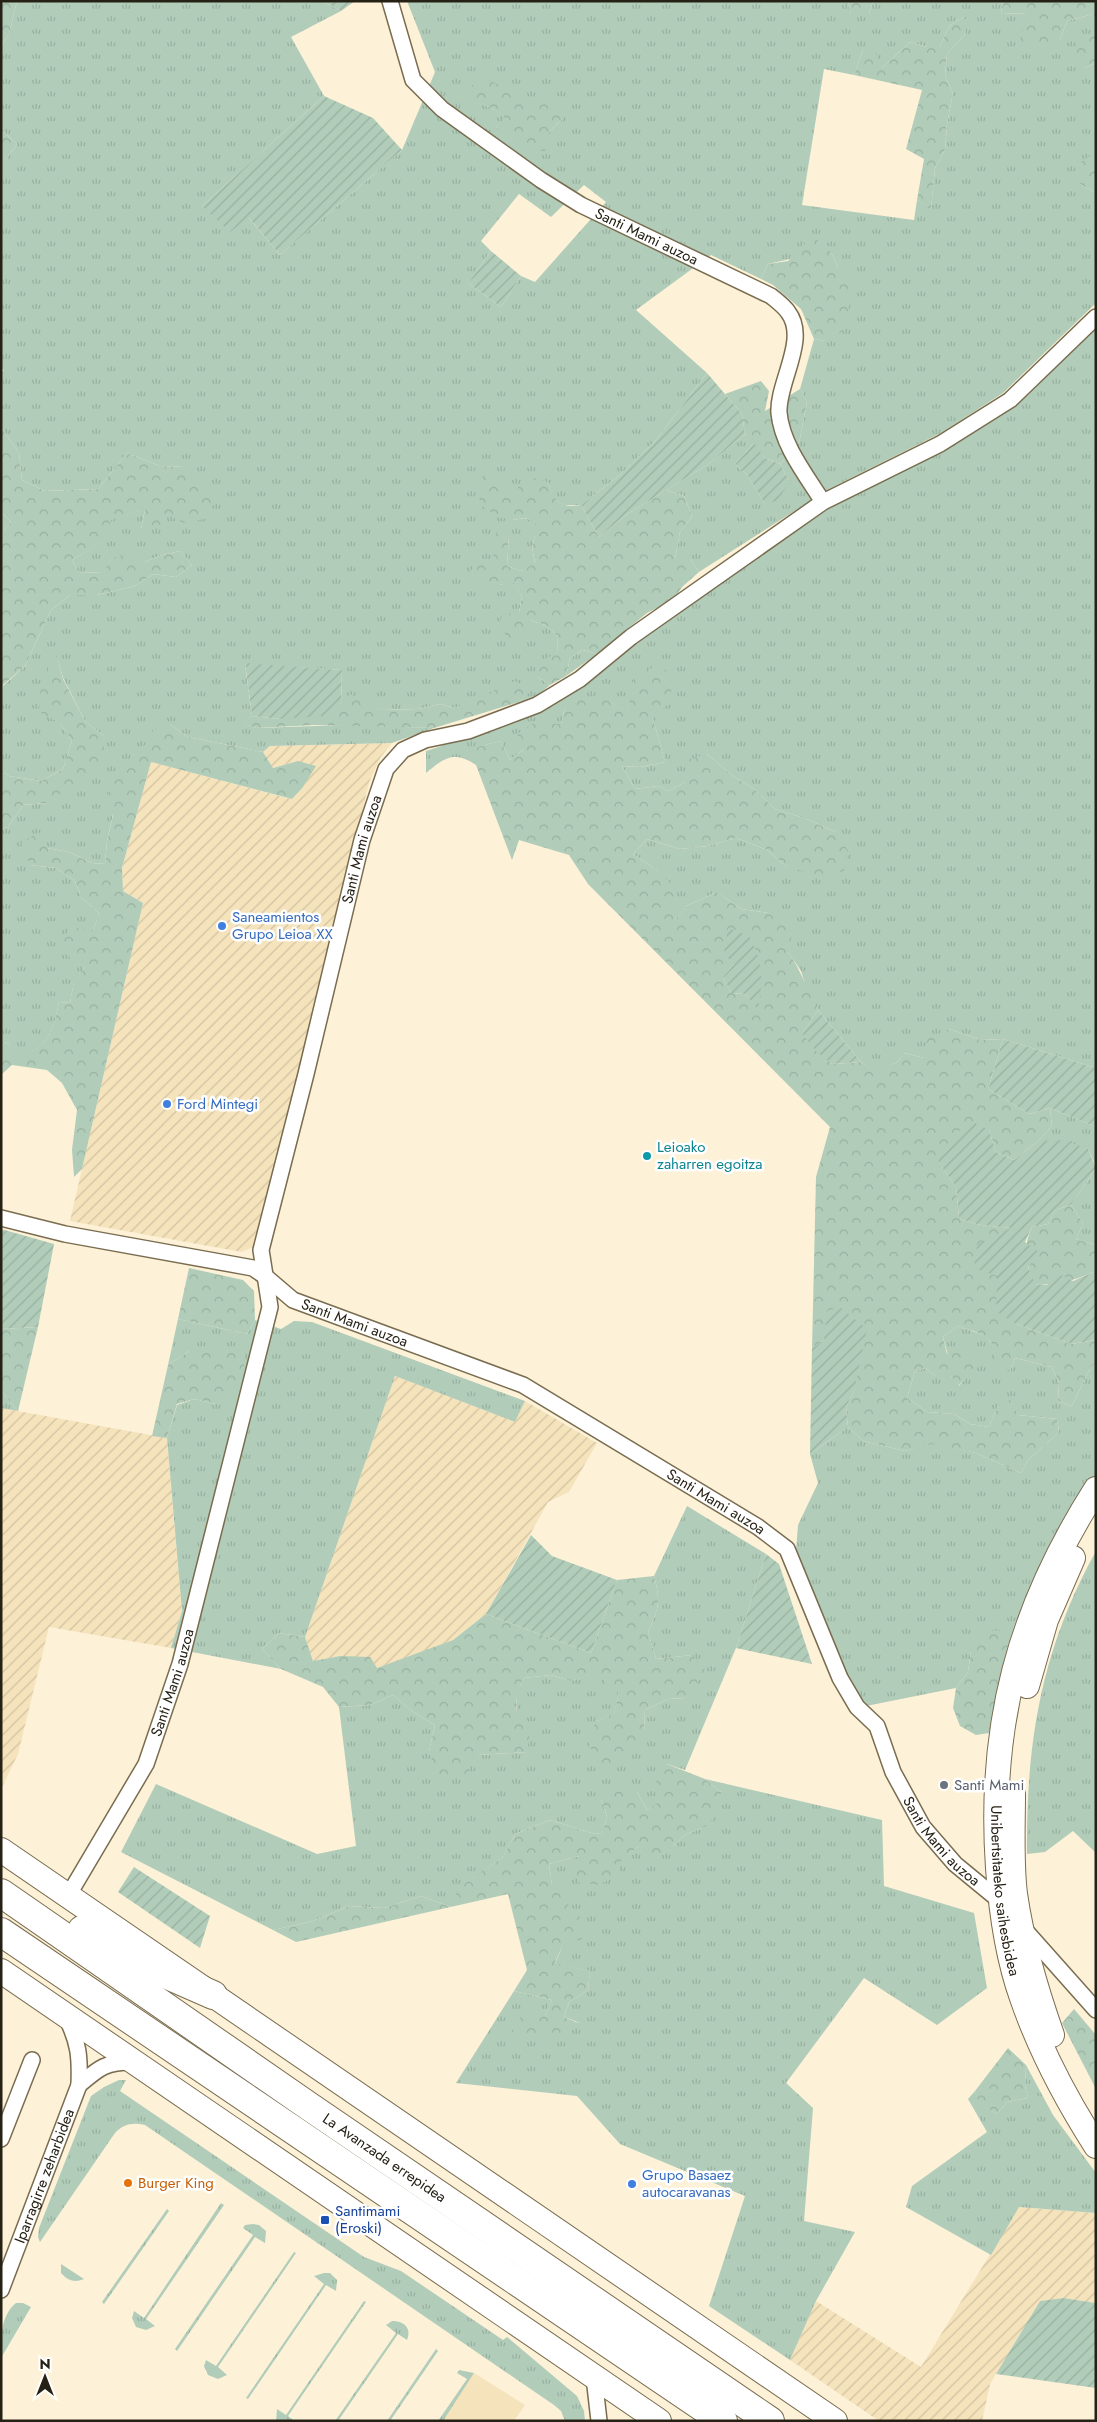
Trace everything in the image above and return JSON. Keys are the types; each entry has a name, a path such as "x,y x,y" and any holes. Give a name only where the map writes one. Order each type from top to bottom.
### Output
{"highway":[{"path":"1,1892 40,1907 149,1967 212,1995"},
{"name":"La Avanzada errepidea","path":"1,1892 770,2421"},
{"name":"La Avanzada errepidea","path":"1,1932 723,2421"},
{"path":"1,1942 52,1967"}],"main road":[{"name":"Unibertsitateko saihesbidea","path":"1096,1489 1068,1532 1044,1582 1019,1648 1005,1710 996,1770 996,1840 1000,1901 1005,1931 1019,1987 1039,2044 1069,2103 1096,2146"},
{"name":"Unibertsitateko saihesbidea","path":"1096,1517 1066,1570 1031,1665 1018,1724 1013,1776 1015,1892 1021,1926 1038,1992 1052,2034 1078,2088 1096,2116"},
{"path":"1,1850 835,2421"},
{"path":"1,1970 660,2421"}],"street":[{"name":"Santi Mami auzoa","path":"68,1896 146,1764 180,1664 270,1308 261,1250 306,1074 362,840 386,768 404,750 425,740 468,732 544,701 580,679 631,637 823,502 788,445 779,412 783,385 795,344 789,313 771,296 581,205 541,180 442,109 413,80 390,1"},
{"path":"823,502 940,444 1010,400 1096,317"},
{"name":"Santi Mami auzoa","path":"1,1218 65,1234 253,1268 266,1276 292,1300 523,1385 758,1527 787,1549 840,1678 857,1707 877,1726 893,1772 923,1827 954,1864 1000,1901"},
{"path":"1021,1926 1096,2010"},
{"path":"63,2012 75,2035 80,2053 78,2085"},
{"path":"1,2140 32,2060"},
{"path":"78,2085 102,2065 114,2062 136,2062"},
{"name":"Iparragirre zeharbidea","path":"1,2290 6,2265 78,2085"},
{"path":"594,2377 599,2421"}],"shaded area":[{"path":"392,743 380,758 369,783 260,1237 255,1246 242,1252 70,1221 143,903 123,891 122,868 151,762 291,799 298,761 272,768 263,752 270,746"},
{"path":"395,1376 515,1422 525,1401 597,1443 569,1492 548,1502 486,1614 453,1640 377,1669 340,1656 313,1661 305,1637"},
{"path":"1,1408 167,1438 182,1611 171,1648 49,1627 18,1754 1,1789"},
{"path":"1019,2207 1096,2213 1096,2303 1063,2298 1040,2301 990,2384 982,2421 879,2421 790,2360 816,2301 921,2367"},
{"path":"474,2373 525,2405 514,2421 442,2421"}],"green space":[{"path":"1,1 17,1 9,34 1,47"},
{"path":"17,1 322,1 341,11 291,37 324,96 202,206 248,217 280,255 402,150 435,72 407,1 848,1 851,14 869,14 873,1 1003,1 1001,14 1028,13 1060,40 1067,21 1093,14 1096,19 1096,36 1081,36 1085,68 1096,63 1096,152 1080,184 1096,193 1096,303 1003,393 941,433 829,489 699,572 690,559 675,559 680,532 692,516 684,496 666,490 710,463 745,434 754,443 735,464 748,476 764,503 790,482 780,464 799,443 807,402 800,389 814,339 824,341 838,267 830,250 768,264 761,279 711,255 636,310 707,373 656,440 621,474 581,505 563,505 553,498 548,482 512,520 525,518 535,522 535,536 532,547 535,564 521,571 507,566 509,535 499,585 514,582 522,597 519,612 529,620 545,625 558,636 557,653 538,677 550,685 538,695 519,702 531,690 482,698 455,708 440,704 418,709 382,710 370,705 341,703 342,670 245,664 252,716 243,723 256,728 343,725 434,728 392,743 270,746 263,752 188,737 171,725 133,755 113,814 107,841 105,864 92,863 69,852 47,848 30,865 56,868 74,880 82,898 99,913 93,931 72,958 84,968 74,982 70,1003 59,1002 51,1031 41,1045 25,1054 13,1056 9,1044 1,1041 1,829 8,827 23,805 48,803 104,736 85,721 63,678 57,656 60,723 72,741 63,769 41,781 9,776 1,770 1,693 3,686 25,666 51,610 70,595 97,595 135,586 153,574 176,577 192,565 180,551 159,556 145,562 111,559 103,573 79,572 72,560 102,542 111,519 145,509 141,529 185,467 160,466 127,453 98,489 45,491 22,480 19,453 1,427 1,372 4,370 1,369 1,166 17,144 1,130 1,47 9,34","holes":["966,16 966,33 947,54 945,76 953,93 947,124 945,150 935,168 931,209 917,200 914,220 802,205 824,69 854,75 863,50 882,68 910,42 927,47 940,47 949,26","512,92 562,119 548,133 496,128 506,117 489,107 460,97","584,185 606,202 535,282 521,276 501,307 468,283 491,251 481,241 519,194 551,217"]},
{"path":"322,1 355,1 341,11"},
{"path":"848,1 873,1 869,14 851,15"},
{"path":"1003,1 1096,1 1096,19 1093,14 1067,21 1060,40 1044,53 1019,42 1028,13 1001,14"},
{"path":"966,16 966,33 947,54 945,76 953,93 947,124 945,150 935,168 931,210 917,200 924,159 906,149 922,90 854,75 863,50 875,51 882,68 910,42 927,47 940,47 949,26"},
{"path":"1081,36 1096,36 1096,63 1085,68 1071,56"},
{"path":"481,76 531,101 561,103 562,119 548,133 545,152 513,142 496,128 505,117 489,107 460,98"},
{"path":"324,96 373,118 402,150 280,255 249,218 230,232 202,206"},
{"path":"1,130 17,144 1,166"},
{"path":"1096,152 1096,193 1080,184 1081,162"},
{"path":"812,236 830,250 838,267 852,279 849,307 839,337 824,341 814,339 801,309 773,285 761,279 768,264 788,261"},
{"path":"491,251 521,276 501,307 468,283"},
{"path":"1096,327 1096,1068 1003,1039 981,1040 949,1029 924,1058 905,1053 896,1063 874,1072 861,1062 818,1010 807,991 801,971 788,952 769,913 741,909 717,892 686,906 676,922 673,905 657,870 633,854 647,839 680,849 708,846 736,838 767,850 787,867 836,832 804,818 775,809 754,789 733,776 707,754 685,782 669,791 658,786 635,789 622,766 640,767 665,762 653,719 632,696 628,714 609,701 565,708 561,724 532,724 524,749 510,760 501,741 477,747 476,765 468,760 455,757 438,763 426,773 426,751 491,730 632,645 662,622 823,512 952,446 1001,416 1029,394"},
{"path":"707,373 742,414 745,434 710,463 626,515 599,537 581,505 621,474 656,440"},
{"path":"761,381 769,391 765,411 800,389 807,402 799,443 780,464 765,458 745,434 742,414 725,394"},
{"path":"1,427 19,453 22,480 45,491 98,489 127,453 160,466 185,467 204,481 215,497 209,518 183,523 169,515 158,527 141,529 145,509 111,520 103,542 72,560 79,572 102,573 111,559 130,552 145,562 159,556 180,551 192,565 176,577 153,574 135,586 97,595 70,595 51,610 25,666 3,685 1,693 1,533 11,522 1,512"},
{"path":"754,443 765,458 780,464 790,482 777,501 764,503 748,476 735,464"},
{"path":"487,471 507,484 511,501 519,486 535,478 548,482 559,502 574,506 581,505 599,537 626,515 666,490 684,496 692,516 680,532 675,559 690,559 699,572 682,587 673,600 647,613 597,654 583,650 570,658 566,676 550,685 538,677 535,664 557,653 558,636 545,625 529,620 522,638 509,638 499,628 502,615 519,612 522,597 514,583 499,585 481,584 470,571 481,560 495,563 493,552 496,532 509,535 507,566 521,571 535,563 532,547 535,536 535,522 525,518 512,520 498,517 482,506 475,486"},
{"path":"1,512 11,522 1,533"},
{"path":"583,650 597,654 566,676 570,658"},
{"path":"57,655 63,679 85,721 104,736 104,761 48,803 23,805 8,827 1,829 1,770 9,776 41,781 63,769 72,741 60,723 39,712 41,680"},
{"path":"245,663 342,670 341,703 322,716 280,719 252,716"},
{"path":"662,664 670,678 672,700 653,719 665,762 640,767 622,766 635,789 658,786 669,791 685,782 687,760 707,754 733,776 754,789 775,809 804,818 836,832 848,851 844,871 823,876 787,867 767,850 736,838 708,846 680,849 647,839 633,854 657,870 672,885 676,921 686,906 717,892 741,909 769,913 793,931 788,952 797,966 818,1010 802,1034 832,1064 861,1062 874,1071 896,1063 905,1053 924,1058 927,1039 949,1029 981,1040 1003,1039 988,1089 1029,1114 1050,1108 1052,1126 1038,1141 1014,1160 996,1152 989,1130 938,1162 956,1187 959,1219 981,1225 1012,1228 997,1276 1014,1323 1071,1344 1096,1340 1096,1365 1091,1366 1072,1406 1058,1401 1059,1383 1052,1367 1015,1358 1010,1371 995,1361 992,1345 985,1336 958,1326 943,1337 947,1354 959,1347 974,1346 978,1366 958,1386 951,1376 935,1376 926,1368 915,1371 907,1398 927,1412 954,1414 970,1424 989,1427 998,1406 1010,1400 1018,1415 1057,1419 1059,1432 1028,1460 1021,1473 976,1453 931,1444 905,1451 863,1441 848,1427 846,1407 854,1391 824,1340 812,1348 816,1177 830,1127 588,884 569,855 519,840 512,860 476,765 476,747 501,741 510,760 524,749 517,734 532,724 561,724 565,708 574,694 609,701 628,713 634,675","holes":["734,964 758,1009 745,994 731,993 723,977"]},
{"path":"515,681 532,690 519,702 434,728 315,725 256,728 242,723 252,716 280,719 341,703 350,694 382,710 418,709 440,704 455,708"},
{"path":"171,725 188,737 263,752 273,768 298,761 316,766 303,787 292,799 151,762 122,868 123,891 143,903 82,1169 74,1177 72,1150 77,1110 62,1083 47,1070 12,1065 1,1075 1,1041 9,1044 14,1055 35,1050 42,1045 51,1031 59,1002 70,1003 74,981 84,968 55,946 72,927 93,931 99,913 82,898 74,880 56,868 30,865 21,843 39,832 47,848 69,852 92,863 105,864 107,841 113,815 106,797 124,766 147,743 153,730"},
{"path":"728,928 749,936 754,946 761,972 758,1010 745,994 731,993 723,977 734,964 724,954"},
{"path":"818,1010 861,1062 832,1064 816,1051 802,1034"},
{"path":"1003,1039 1096,1068 1096,1127 1050,1108 1029,1114 988,1089"},
{"path":"1050,1108 1096,1127 1096,1166 1088,1149 1038,1141 1052,1126"},
{"path":"971,1121 989,1130 996,1152 1014,1160 1038,1141 1063,1140 1088,1149 1096,1168 1071,1205 1055,1210 1048,1224 1032,1227 1025,1242 1040,1253 1028,1267 1035,1284 1047,1285 1061,1275 1073,1281 1096,1271 1096,1340 1071,1344 1014,1323 996,1311 997,1276 974,1268 977,1245 1011,1228 981,1225 959,1219 956,1187 938,1162 950,1139"},
{"path":"1096,1168 1096,1245 1076,1239 1083,1223 1071,1205"},
{"path":"1071,1205 1083,1223 1076,1239 1096,1245 1096,1271 1066,1282 1034,1284 1026,1256 1027,1242 1032,1227 1048,1224 1055,1210"},
{"path":"1,1229 54,1244 38,1327 1,1329"},
{"path":"189,1268 243,1280 254,1291 255,1320 247,1334 178,1319"},
{"path":"841,1308 867,1329 854,1391 846,1407 848,1427 810,1454 812,1348 824,1340 827,1310"},
{"path":"178,1319 247,1334 255,1320 281,1329 294,1321 312,1322 525,1401 515,1422 395,1376 305,1637 279,1633 262,1649 281,1669 171,1648 182,1611 167,1438 177,1405 194,1399 216,1404 189,1351 168,1365"},
{"path":"958,1326 986,1336 1010,1371 1015,1358 1052,1367 1059,1383 1058,1401 1072,1406 1091,1366 1096,1365 1096,1475 1063,1523 1019,1623 971,1652 968,1672 956,1688 866,1706 855,1692 840,1661 796,1551 798,1525 818,1483 810,1454 848,1427 863,1441 905,1451 931,1443 976,1453 1021,1473 1028,1460 1059,1432 1057,1419 1018,1415 998,1406 989,1427 970,1424 954,1414 927,1412 907,1398 915,1371 926,1368 935,1376 951,1376 959,1386 967,1376 948,1355 943,1337"},
{"path":"38,1327 18,1411 1,1391 1,1329"},
{"path":"211,1347 244,1352 244,1373 235,1396 216,1404 194,1399 177,1404 167,1438 152,1436 168,1365 189,1351"},
{"path":"1,1391 18,1411 1,1408"},
{"path":"687,1506 766,1554 736,1648 685,1770 667,1764 663,1800 647,1810 637,1792 601,1799 607,1817 602,1833 595,1834 550,1820 515,1834 503,1857 486,1869 451,1907 421,1896 384,1908 349,1906 313,1921 273,1930 121,1852 156,1784 317,1854 356,1846 339,1707 370,1705 393,1695 413,1712 435,1725 429,1751 477,1755 527,1752 517,1719 516,1695 524,1678 551,1675 570,1681 602,1672 619,1692 614,1715 597,1721 644,1732 645,1710 668,1699 686,1698 692,1655 656,1659 648,1632 658,1605 658,1592 654,1576"},
{"path":"531,1535 552,1556 617,1580 591,1653 486,1614"},
{"path":"1096,1551 1096,1853 1073,1831 1045,1852 1027,1854 1027,1813 1030,1773 1040,1698 1062,1624 1077,1588"},
{"path":"766,1554 779,1564 812,1664 736,1648"},
{"path":"654,1576 658,1592 658,1605 648,1632 656,1659 692,1655 706,1671 686,1698 668,1699 645,1710 644,1732 614,1769 596,1766 587,1736 597,1721 614,1714 619,1692 607,1689 602,1673 570,1681 551,1675 524,1678 516,1700 516,1706 520,1719 530,1732 527,1752 477,1755 465,1775 437,1775 429,1751 435,1725 413,1712 393,1695 370,1705 339,1707 323,1687 281,1669 262,1649 279,1633 305,1637 313,1661 340,1656 370,1657 377,1668 453,1640 486,1614 591,1653 617,1580"},
{"path":"1019,1623 989,1733 976,1735 960,1726 953,1708 956,1688 968,1672 971,1652 983,1630 1003,1631"},
{"path":"667,1764 705,1779 721,1792 720,1807 708,1826 686,1834 673,1846 657,1855 639,1846 621,1861 618,1876 597,1885 578,1882 574,1871 579,1856 549,1864 552,1885 573,1894 566,1910 584,1919 582,1939 562,1947 555,1963 590,1971 588,1990 569,2002 564,2017 580,2024 572,2029 539,2038 512,2034 521,2016 545,2016 552,2000 514,1991 527,1970 508,1894 451,1907 458,1888 503,1857 515,1834 550,1820 595,1834 602,1833 607,1817 601,1799 615,1783 637,1792 647,1810 662,1800 656,1782"},
{"path":"705,1779 882,1820 884,1886 974,1913 987,1988 937,2025 864,1978 786,2083 813,2108 804,2221 855,2232 816,2301 790,2360 709,2306 745,2196 620,2144 577,2096 456,2083 514,1991 552,2000 545,2016 580,2023 564,2017 569,2002 588,1990 590,1971 555,1964 562,1947 566,1910 552,1885 549,1864 579,1856 620,1861 639,1846 673,1846 686,1834 708,1826 721,1792"},
{"path":"134,1867 210,1916 200,1948 118,1892"},
{"path":"421,1896 451,1907 296,1942 273,1930 313,1921 349,1906 384,1908"},
{"path":"1074,2009 1096,2035 1096,2089 1062,2023"},
{"path":"1008,2048 1026,2065 1025,2086 1028,2098 1007,2102 997,2114 979,2104 975,2091"},
{"path":"1026,2065 1053,2115 1096,2173 1096,2213 1019,2207 991,2255 906,2207 912,2186 987,2132 968,2099 975,2091 980,2104 997,2114 1007,2102 1028,2098 1025,2086"},
{"path":"119,2080 126,2080 120,2091 364,2257 401,2271 503,2340 507,2337 577,2396 584,2411 585,2421 565,2421 561,2411 554,2405 145,2125 128,2124 115,2133 40,2242 38,2237 39,2228 91,2096"},
{"path":"221,2203 224,2205 146,2319 155,2326 146,2330 136,2327 132,2318 134,2311 144,2318"},
{"path":"167,2209 169,2211 104,2304 102,2302"},
{"path":"245,2225 259,2225 266,2231 265,2243 255,2237 177,2351 175,2349 253,2235 243,2228"},
{"path":"294,2252 296,2253 218,2367 227,2375 218,2379 208,2375 204,2366 206,2360 216,2366"},
{"path":"61,2264 84,2279 75,2281 66,2278 61,2273"},
{"path":"330,2273 337,2280 336,2291 326,2285 248,2399 246,2398 324,2284 314,2276"},
{"path":"1063,2298 1096,2303 1096,2388 996,2374 1040,2301"},
{"path":"364,2301 366,2302 288,2416 294,2421 276,2421 277,2409 286,2415"},
{"path":"16,2303 23,2303 31,2307 1,2358 2,2328 7,2314"},
{"path":"392,2321 400,2322 406,2326 408,2329 407,2340 398,2334 338,2421 335,2421 396,2333 386,2325"},
{"path":"436,2349 438,2351 390,2421 387,2421"},
{"path":"459,2370 474,2373 443,2421 438,2421 467,2379 457,2373"}],"place":[{"name":"Saneamientos Grupo Leioa XX","path":"222,926"},
{"name":"Ford Mintegi","path":"167,1104"},
{"name":"Leioako zaharren egoitza","path":"647,1156"},
{"name":"Santi Mami","path":"944,1785"},
{"name":"Burger King","path":"128,2183"},
{"name":"Grupo Basaez autocaravanas","path":"632,2184"},
{"name":"Santimami (Eroski)","path":"325,2220"}]}
